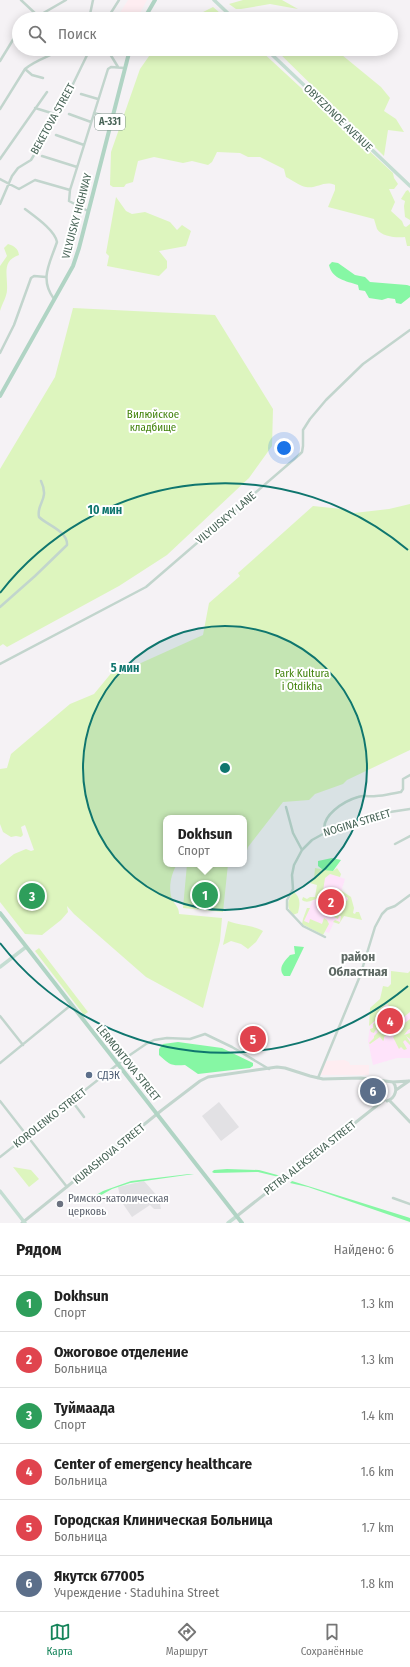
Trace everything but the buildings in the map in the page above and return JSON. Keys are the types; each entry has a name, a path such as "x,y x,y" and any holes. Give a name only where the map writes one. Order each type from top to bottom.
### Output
{"main road":[{"path":"148,12 155,0"},
{"path":"214,0 227,12"},
{"name":"VILYUISKY HIGHWAY","path":"0,396 73,266 128,56"},
{"name":"OBYEZDNOE AVENUE","path":"273,56 410,186"},
{"name":"LERMONTOVA STREET","path":"0,914 242,1223"},
{"path":"0,967 26,947"},
{"path":"0,1191 24,1222"},
{"path":"228,1223 236,1216"}],"street":[{"path":"22,0 34,12"},
{"path":"45,12 66,0"},
{"path":"90,12 93,0"},
{"path":"111,12 119,0"},
{"path":"0,61 12,41"},
{"path":"0,110 25,69 30,65 51,56"},
{"name":"BEKETOVA STREET","path":"0,204 8,188 8,184 18,168 28,163 58,115 87,56"},
{"path":"111,56 118,67"},
{"path":"88,211 69,202 70,190 108,69 111,67 124,68"},
{"path":"25,69 32,75 43,78"},
{"path":"0,159 47,92"},
{"path":"81,94 98,99"},
{"path":"35,108 58,115"},
{"path":"94,113 111,118"},
{"path":"69,114 91,122"},
{"path":"56,136 84,144"},
{"path":"42,156 77,167"},
{"path":"0,179 19,189 35,180 70,190"},
{"path":"25,209 43,224 56,238 57,242 47,269 46,277 48,289 54,300"},
{"path":"0,354 14,325 31,278 34,276 46,277"},
{"name":"VILYUISKYY LANE","path":"0,664 146,588 299,455 302,452 304,430 310,419 322,405 363,364 410,330"},
{"path":"0,607 36,576 67,545 68,540 64,534 39,517 38,513 45,495 45,490 41,482"},
{"path":"325,832 324,826 327,819 346,802 360,796 380,796 401,792 403,789 403,779 410,775"},
{"path":"286,807 293,833 302,850"},
{"name":"NOGINA STREET","path":"325,937 303,926 287,909 287,900 293,889 292,875 294,865 302,850 312,840 325,832 340,826 366,823 390,812 410,809"},
{"path":"395,844 410,836"},
{"path":"318,1078 360,976 375,927 382,914 387,909 395,906 410,895"},
{"path":"0,1063 71,1005"},
{"path":"0,1016 23,1045"},
{"name":"KOROLENKO STREET","path":"0,1157 118,1065 146,1044 154,1040 167,1038 184,1040 205,1034 269,1068"},
{"name":"KURASHOVA STREET","path":"24,1222 157,1114 200,1081 208,1077 269,1068 285,1068 318,1078 361,1078 384,1081"},
{"path":"377,1080 380,1086 381,1097 384,1100 389,1100 392,1098"},
{"path":"380,1086 384,1081 393,1082 410,1080"},
{"path":"392,1103 392,1098 396,1090 410,1080"},
{"path":"393,1082 396,1086 396,1090"},
{"path":"69,1097 84,1117"},
{"name":"PETRA ALEKSEEVA STREET","path":"236,1216 384,1100"},
{"path":"389,1100 410,1122"},
{"path":"0,1101 67,1187"},
{"path":"392,1198 410,1204"}],"shaded area":[{"path":"128,0 147,0 141,12 120,12"},
{"path":"332,262 338,263 355,275 365,277 370,282 410,286 410,297 401,304 396,303 395,299 388,298 382,300 369,298 365,291 359,290 358,285 344,281 336,276 329,265"},
{"path":"332,858 341,860 333,871 323,870 318,866 318,861"},
{"path":"329,873 345,879 342,889 343,893 351,897 339,924 334,922 329,933 302,924 314,898 316,898 327,874"},
{"path":"294,946 304,947 290,976 284,976 281,970 282,967 290,955 295,954"},
{"path":"410,972 410,1058 397,1058 373,1065 368,1041 371,1018"},
{"path":"178,1042 222,1048 253,1063 253,1066 250,1068 198,1074 185,1065 171,1064 159,1055 159,1049 163,1044"},
{"path":"344,1060 349,1062 350,1065 369,1065 369,1075 320,1075 326,1061"},
{"path":"219,1102 239,1127 221,1141 202,1116"},
{"path":"214,1170 259,1170 281,1176 283,1178 258,1172 212,1172"},
{"path":"194,1174 130,1183 112,1189 85,1204 84,1202 103,1191 131,1181"},
{"path":"144,1181 159,1198 161,1209 154,1209 150,1205 132,1217 121,1201 118,1187"},
{"path":"292,1181 410,1218 410,1222 308,1187 290,1183"}],"green space":[{"path":"243,0 282,0 298,9 270,4 236,9 229,4"},
{"path":"213,7 219,12 203,12"},
{"path":"149,56 267,56 393,173 398,184 394,189 389,189 395,202 391,211 402,221 404,226 406,227 410,224 410,246 407,246 405,237 390,236 379,232 374,219 328,207 335,190 335,185 327,183 314,187 304,186 286,177 284,169 260,157 248,157 240,153 217,152 212,162 208,165 192,161 183,163 154,157 138,161 133,182 126,184 124,187 113,187 110,185 111,152 140,69"},
{"path":"282,56 343,56 381,87 390,98 384,111 396,119 404,132 388,130 384,156"},
{"path":"408,190 410,193 410,220 405,217 405,201 401,199"},
{"path":"116,197 126,211 132,214 145,212 170,222 177,230 182,225 191,231 186,246 159,251 167,261 167,268 159,276 107,266 109,256 106,253"},
{"path":"8,244 18,251 19,255 13,258 8,265 6,274 7,292 0,311 0,266 7,256 4,248"},
{"name":"Вилюйское кладбище","path":"73,308 215,315 273,409 272,446 249,478 167,555 119,586 7,647 3,644 0,646 0,469 55,377"},
{"name":"Park Kultura i Otdikha","path":"410,504 410,750 347,780 343,784 315,794 309,800 283,802 247,850 247,815 163,815 163,867 176,867 173,872 170,890 172,899 178,908 179,914 222,918 220,941 203,1008 146,977 74,914 67,906 68,912 61,920 42,935 25,934 0,902 0,865 14,854 26,849 31,851 34,850 25,825 21,827 23,835 21,837 11,837 3,832 0,824 0,769 7,768 11,754 70,704 94,694 113,671 132,667 203,635 209,603 240,576 238,573 313,506 342,509 354,513 389,509"},
{"path":"187,867 228,867 223,912 183,908"},
{"path":"315,868 333,871 337,868 341,874 340,877 330,874 325,878 323,891 326,893 326,899 324,900 318,898 306,902 302,900 303,897 307,899 310,897 315,897 317,885 310,883 314,879"},
{"path":"339,889 351,897 354,908 353,913 355,914 356,912 359,912 362,920 344,916 339,924 333,922 335,920 340,922 341,916 339,916 338,919 334,917 342,899 347,901 348,898 343,895 343,893 340,894 334,892 333,896 340,899 332,897 331,895 333,892"},
{"path":"294,892 299,899 299,904 298,913 293,915 288,904"},
{"path":"307,908 310,908 304,921 309,923 310,919 322,924 324,918 327,920 329,924 323,935 302,924"},
{"path":"228,921 254,927 263,931 256,942 248,949 241,944 231,941 223,945"},
{"path":"39,948 88,1012 84,1015 35,951"},
{"path":"391,971 408,973 410,971 410,1012 387,1030 389,1032 384,1037 383,1041 380,1037 370,1044 369,1043 378,1032 376,1029 374,1033 371,1032 370,1029 373,1028 373,1024 377,1022 383,1023 393,1016 395,1018 396,1017 387,1004 381,1009 384,1013 369,1026 370,1008 380,999 383,986 388,987 391,984"},
{"path":"410,1019 410,1029 404,1035 410,1033 410,1039 406,1036 410,1042 410,1045 405,1040 403,1042 407,1049 404,1050 401,1047 399,1049 393,1037 396,1030"},
{"path":"13,1167 31,1170 39,1179 29,1187"}],"place":[{"name":"Dokhsun","path":"205,895"},
{"name":"Туймаада","path":"32,896"},
{"name":"Ожоговое отделение","path":"331,902"},
{"name":"Center of emergency healthcare","path":"390,1021"},
{"name":"Городская Клиническая Больница","path":"253,1039"},
{"name":"СДЭК","path":"89,1075"},
{"name":"Якутск 677005","path":"373,1091"},
{"name":"Римско-католическая церковь","path":"60,1204"}],"district":[{"name":"район Областная","path":"358,964"}]}
